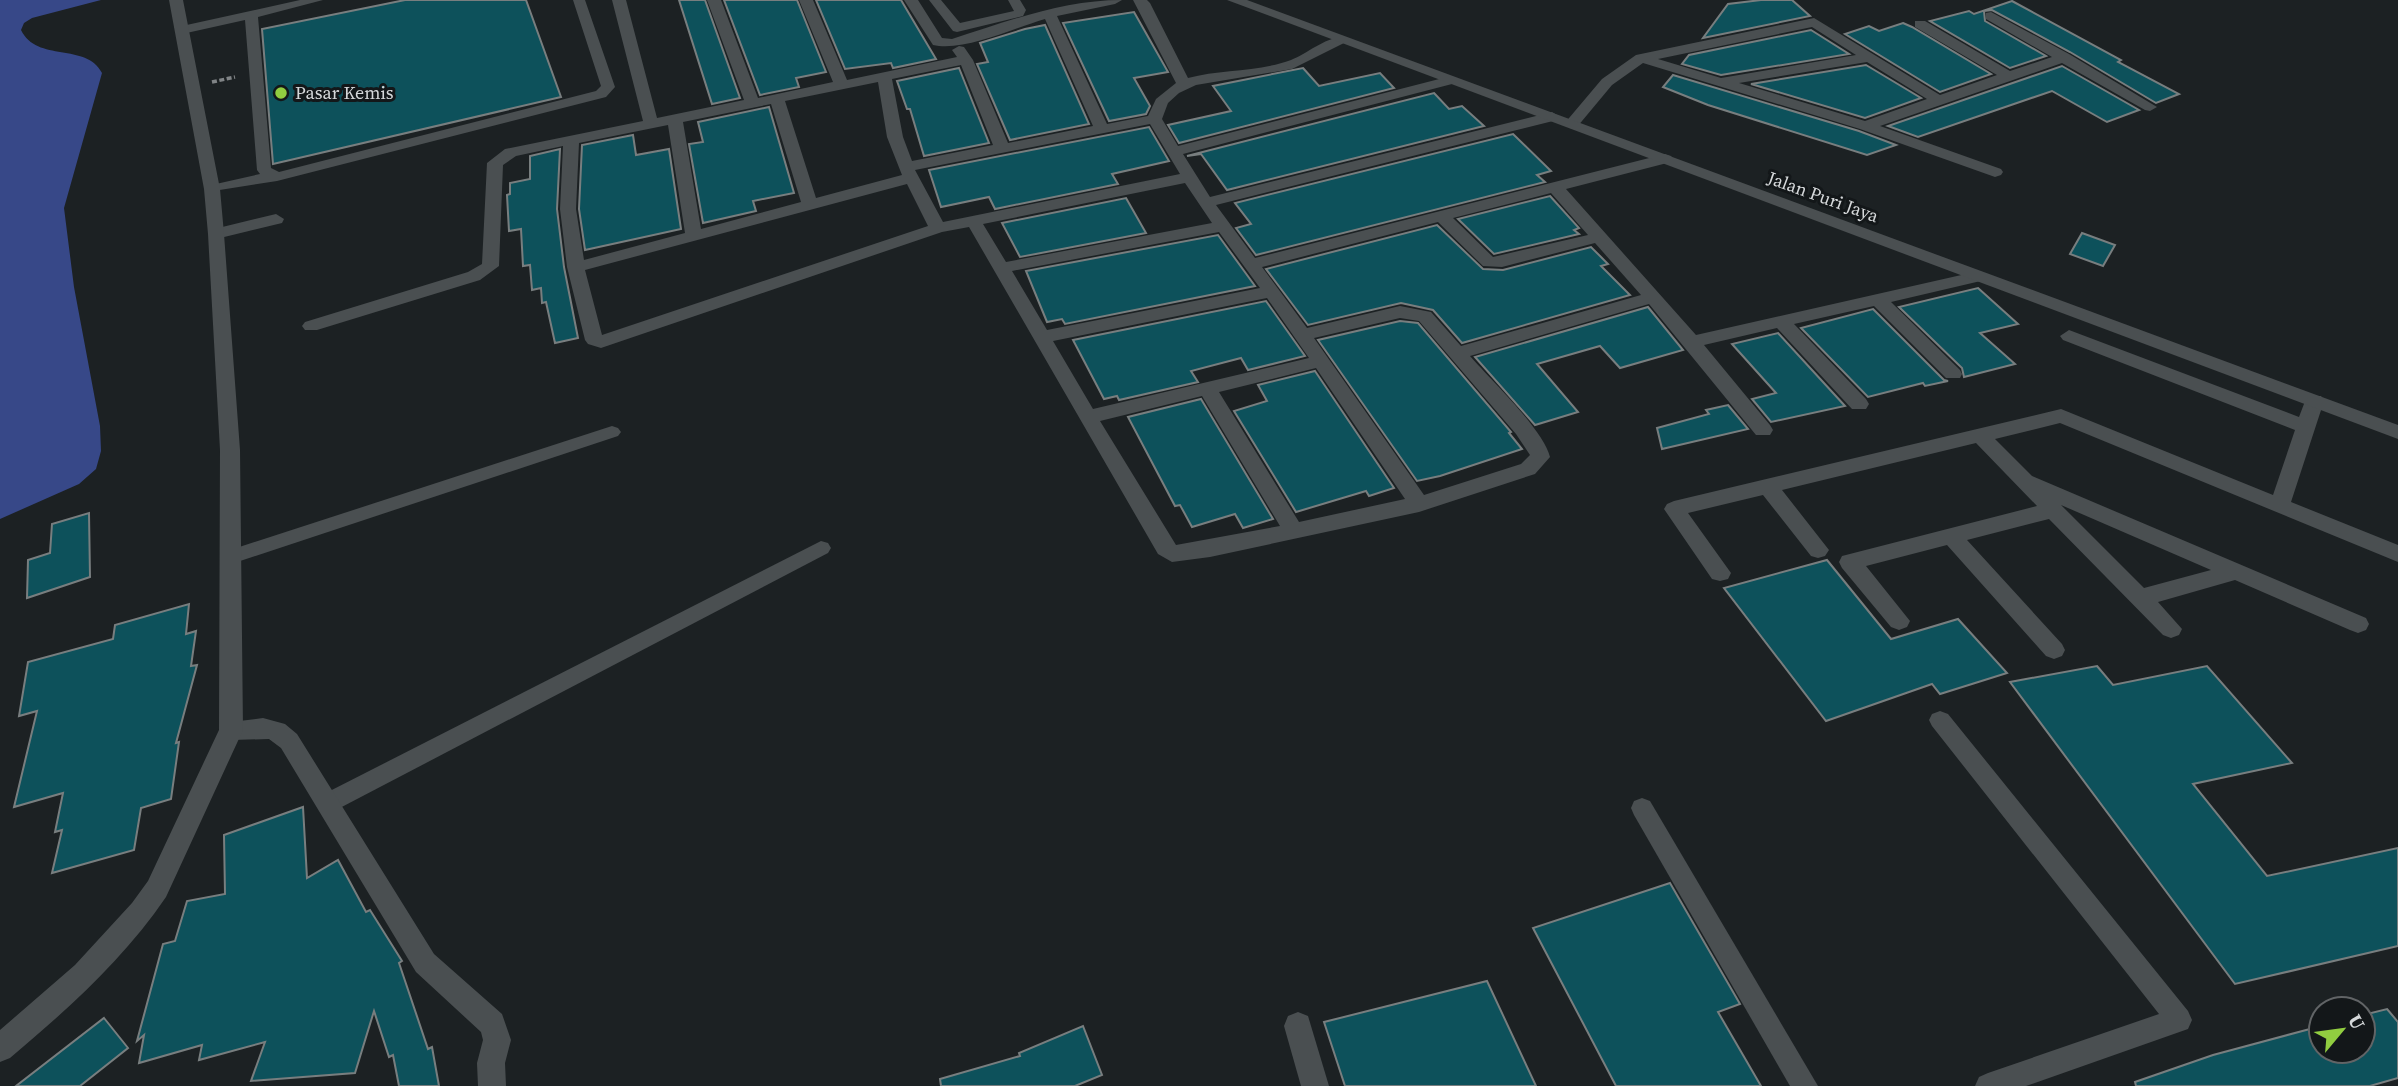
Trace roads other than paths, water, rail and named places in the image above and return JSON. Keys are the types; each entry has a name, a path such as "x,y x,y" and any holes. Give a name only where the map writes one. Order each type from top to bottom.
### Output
{"street":[{"path":"0,1048 80,979 148,904 158,889 232,730 230,450 216,234 212,189 176,0"},
{"path":"620,0 651,124"},
{"path":"714,0 752,102"},
{"path":"823,0 807,1 841,83"},
{"path":"911,0 938,42 953,43 1049,13 1115,0"},
{"path":"1140,0 1184,85"},
{"name":"Jalan Puri Jaya","path":"1234,0 1447,81 1552,117 1578,117 1665,159 2398,432"},
{"path":"1049,13 1101,128"},
{"path":"1991,16 2150,107"},
{"path":"1578,117 1607,82 1641,58 1814,22 1940,101"},
{"path":"1920,24 2008,76"},
{"path":"1341,41 1284,67 1209,76 1184,85 1163,98 1156,107 1154,118 1206,203 1272,291 1419,503"},
{"path":"953,43 966,60 1002,148"},
{"path":"1722,82 1869,57"},
{"path":"1865,126 2064,57"},
{"path":"1641,58 1865,126 1995,172"},
{"path":"312,326 474,276 491,266 495,163 511,152 841,83 966,60"},
{"path":"884,76 895,137 909,173 938,228"},
{"path":"1173,152 1447,81"},
{"path":"776,97 810,205"},
{"path":"1206,203 1552,117"},
{"path":"576,267 810,205 909,173 1002,148 1154,118"},
{"path":"675,119 694,236"},
{"path":"571,141 568,209 576,267 594,340 601,342 938,228 1190,177"},
{"path":"1252,264 1665,159"},
{"path":"1554,186 1692,342 1763,430"},
{"path":"1441,216 1482,258 1494,263 1600,237"},
{"path":"216,234 276,219"},
{"path":"973,220 1168,552 1177,554 1210,549 1419,503 1528,469 1540,457 1533,441 1425,316 1407,311 1303,335"},
{"path":"1002,268 1223,226"},
{"path":"1692,342 1979,276"},
{"path":"1041,337 1272,291"},
{"path":"1457,353 1653,297"},
{"path":"1880,300 1952,374"},
{"path":"1782,323 1859,404"},
{"path":"2069,336 2306,427"},
{"path":"1088,416 1321,361"},
{"path":"1207,388 1294,531"},
{"path":"2280,506 2314,401"},
{"path":"1720,573 1674,509 2061,416 2398,554"},
{"path":"1980,436 2171,629"},
{"path":"2024,481 2358,624"},
{"path":"1768,487 1818,550"},
{"path":"1899,621 1850,562 2053,510"},
{"path":"1951,536 2054,650"},
{"path":"2140,598 2235,572"},
{"path":"232,730 273,728 282,732 425,963 492,1024 497,1040 491,1063 492,1086"},
{"path":"1298,1026 1315,1086"}],"lane":[{"path":"182,30 317,0"},
{"path":"212,189 271,176 284,177 601,94 607,87 579,0"},
{"path":"935,0 957,28 1019,13 1014,0"},
{"path":"251,14 264,170 271,176"},
{"path":"231,557 612,432"},
{"path":"328,803 821,548"},
{"path":"1940,720 2179,1020 1988,1086"},
{"path":"1642,808 1805,1086"}],"water":[{"path":"0,0 101,0 32,18 24,23 21,30 28,40 38,46 85,58 95,64 102,73 64,208 74,287 100,426 101,451 96,469 79,484 0,519"}],"place":[{"name":"Pasar Kemis","path":"281,93"}]}
